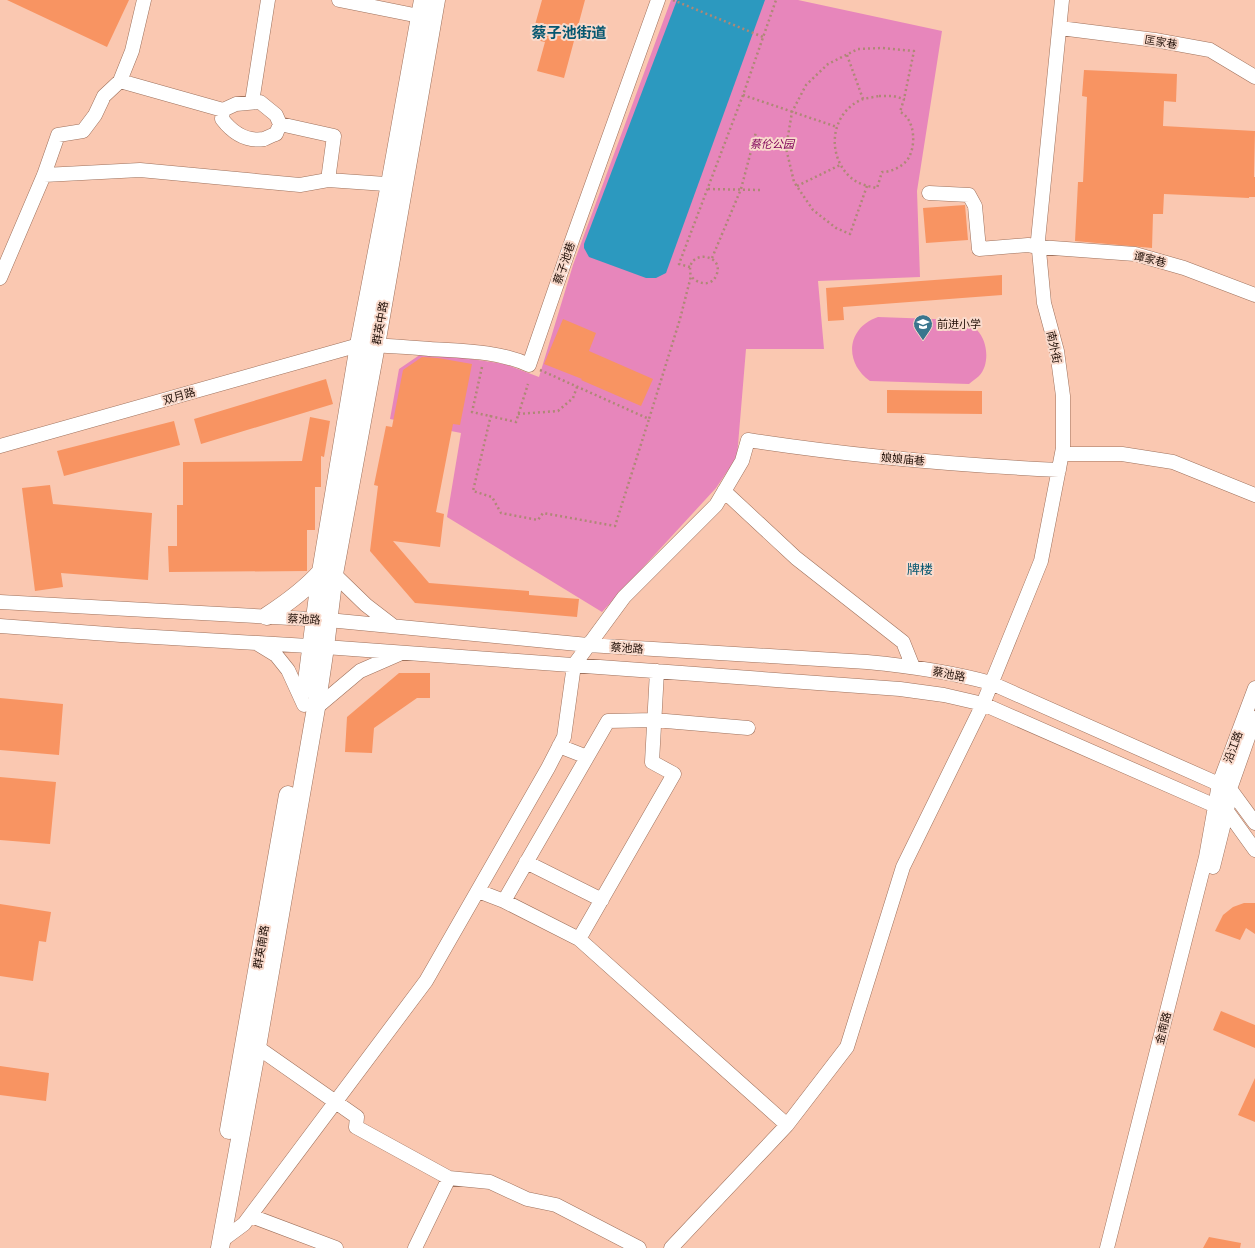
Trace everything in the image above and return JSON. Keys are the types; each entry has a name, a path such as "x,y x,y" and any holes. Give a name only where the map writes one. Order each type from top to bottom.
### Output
{"main road":[{"name":"群英中路","path":"319,646 327,573 397,185 426,12 436,0"},
{"path":"267,616 327,573"},
{"name":"群英南路","path":"216,1246 257,1047 319,646"},
{"name":"群英南路","path":"216,1246 310,706"}],"street":[{"path":"0,278 44,175 58,135 83,131 96,115 104,96 120,81 132,51 144,0"},
{"path":"252,102 268,0"},
{"path":"339,0 426,12"},
{"name":"蔡子池巷","path":"529,365 572,238 658,0"},
{"name":"南外街","path":"671,1248 786,1125 846,1047 903,867 983,704 1041,561 1063,448 1062,396 1057,351 1044,303 1038,240 1062,0"},
{"name":"匡家巷","path":"1060,28 1156,40 1210,50 1255,77"},
{"path":"120,81 223,110 236,104 260,102 276,115 280,124 276,134 263,139 245,138 230,129 222,119 223,110"},
{"path":"280,124 334,136 328,180"},
{"path":"44,175 140,170 300,185 328,180 397,185"},
{"name":"谭家巷","path":"929,193 969,195 975,206 979,249 1028,245 1136,254 1184,268 1255,295"},
{"path":"368,345 453,350 494,355 518,360 529,365"},
{"name":"双月路","path":"1,444 368,345"},
{"name":"娘娘庙巷","path":"724,491 742,461 748,440 814,450 893,459 1059,470"},
{"path":"1062,454 1122,454 1173,462 1255,495"},
{"path":"216,1246 244,1224 251,1216 426,981 548,768 564,736 574,665 624,597 716,505 724,491 796,558 903,642 913,667"},
{"path":"327,573 378,615 396,627"},
{"name":"蔡池路","path":"0,602 267,616 588,645 867,662 913,667 973,678 991,683 1225,786"},
{"name":"蔡池路","path":"0,626 121,635 319,646 900,689 944,695 983,704 1222,809"},
{"path":"256,642 276,655 288,670 310,706 360,671 401,653"},
{"path":"579,939 674,774 652,762 657,671"},
{"name":"沿江路","path":"1222,809 1225,786 1255,688"},
{"name":"沿江路","path":"1225,786 1255,718"},
{"path":"504,901 608,721 654,720 748,728"},
{"path":"559,746 587,757"},
{"path":"1225,786 1255,823"},
{"path":"1222,809 1255,850"},
{"name":"金南路","path":"1107,1248 1206,857 1222,809"},
{"name":"金南路","path":"1111,1248 1182,989 1222,809"},
{"path":"526,862 602,900"},
{"path":"478,891 504,901 579,939 786,1125"},
{"path":"257,1047 357,1117 356,1127 449,1178 490,1182 527,1199 556,1205 639,1248"},
{"path":"415,1248 449,1178"},
{"path":"251,1216 336,1248"}],"path":[{"path":"673,0 763,38"},
{"path":"690,267 679,264 743,95 776,0"},
{"path":"867,186 850,234 836,228 813,210 794,182 786,148 792,112 806,86 828,64 858,49 882,48 914,51 904,99 900,112 903,113 911,124 913,145 910,156 900,167 889,172 882,172 877,188 863,185 850,177 840,165 835,151 835,135 837,126 850,108 863,99 879,96 893,96 904,99"},
{"path":"847,55 863,99"},
{"path":"743,95 837,126"},
{"path":"712,258 741,189 756,132"},
{"path":"796,186 840,165"},
{"path":"708,189 760,190"},
{"path":"490,416 473,491 492,497 502,514 538,520 543,513 615,526 680,318 691,276 690,267 699,257 703,256 712,258 717,266 716,275 710,282 702,284 694,280 691,276"},
{"path":"529,365 649,419"},
{"path":"482,367 472,412 516,422 528,384"},
{"path":"518,414 558,411 572,398 577,386"}],"green space":[{"name":"蔡伦公园","path":"671,0 798,0 942,31 917,191 920,277 818,281 824,349 746,349 737,457 716,488 602,612 447,517 461,433 390,419 399,369 424,352 505,364 539,377 573,265"},
{"path":"878,317 962,320 972,325 984,340 986,360 983,371 969,384 870,381 862,374 856,365 852,346 860,329 867,322"}],"water":[{"path":"677,0 765,0 666,273 656,278 646,278 589,257 584,248 584,244"}],"building":[{"path":"7,0 129,0 107,47"},
{"path":"542,0 585,0 564,78 537,71 545,42 531,39"},
{"path":"1084,70 1177,74 1176,102 1164,101 1163,126 1255,131 1255,197 1164,194 1163,214 1153,214 1152,248 1075,241 1078,182 1083,182 1087,97 1082,96"},
{"path":"965,205 968,240 926,243 923,208"},
{"path":"1002,275 1002,295 843,307 844,320 828,321 826,288"},
{"path":"563,319 596,333 589,351 653,379 641,406 581,380 582,379 544,364"},
{"path":"422,357 438,358 472,364 460,425 453,424 436,512 444,514 440,547 393,541 429,583 529,591 529,595 579,599 577,617 415,603 370,551 378,486 374,485 386,426 392,427 403,370"},
{"path":"326,379 333,404 201,444 194,419"},
{"path":"887,390 982,391 982,414 887,413"},
{"path":"310,417 330,421 324,457 321,456 321,487 315,487 315,530 307,530 307,571 169,572 168,546 177,546 177,505 183,505 183,462 302,461"},
{"path":"174,421 180,445 64,476 57,451"},
{"path":"50,485 53,504 152,513 148,580 61,573 63,587 35,591 22,488"},
{"path":"399,673 430,673 430,698 417,698 374,728 372,753 345,752 347,717"},
{"path":"0,698 63,704 59,755 0,750"},
{"path":"0,777 56,782 50,844 0,840"},
{"path":"1244,903 1255,903 1255,934 1246,928 1240,940 1215,931 1223,915 1233,907"},
{"path":"0,904 51,912 46,942 39,941 33,981 0,976"},
{"path":"1221,1011 1255,1025 1255,1048 1213,1030"},
{"path":"0,1066 49,1073 46,1101 0,1095"},
{"path":"1255,1078 1255,1122 1238,1115"},
{"path":"1209,1237 1241,1243 1240,1248 1203,1248"}],"place":[{"name":"前进小学","path":"923,341"}],"district":[{"name":"蔡子池街道","path":"569,33"},
{"name":"牌楼","path":"920,569"}]}
